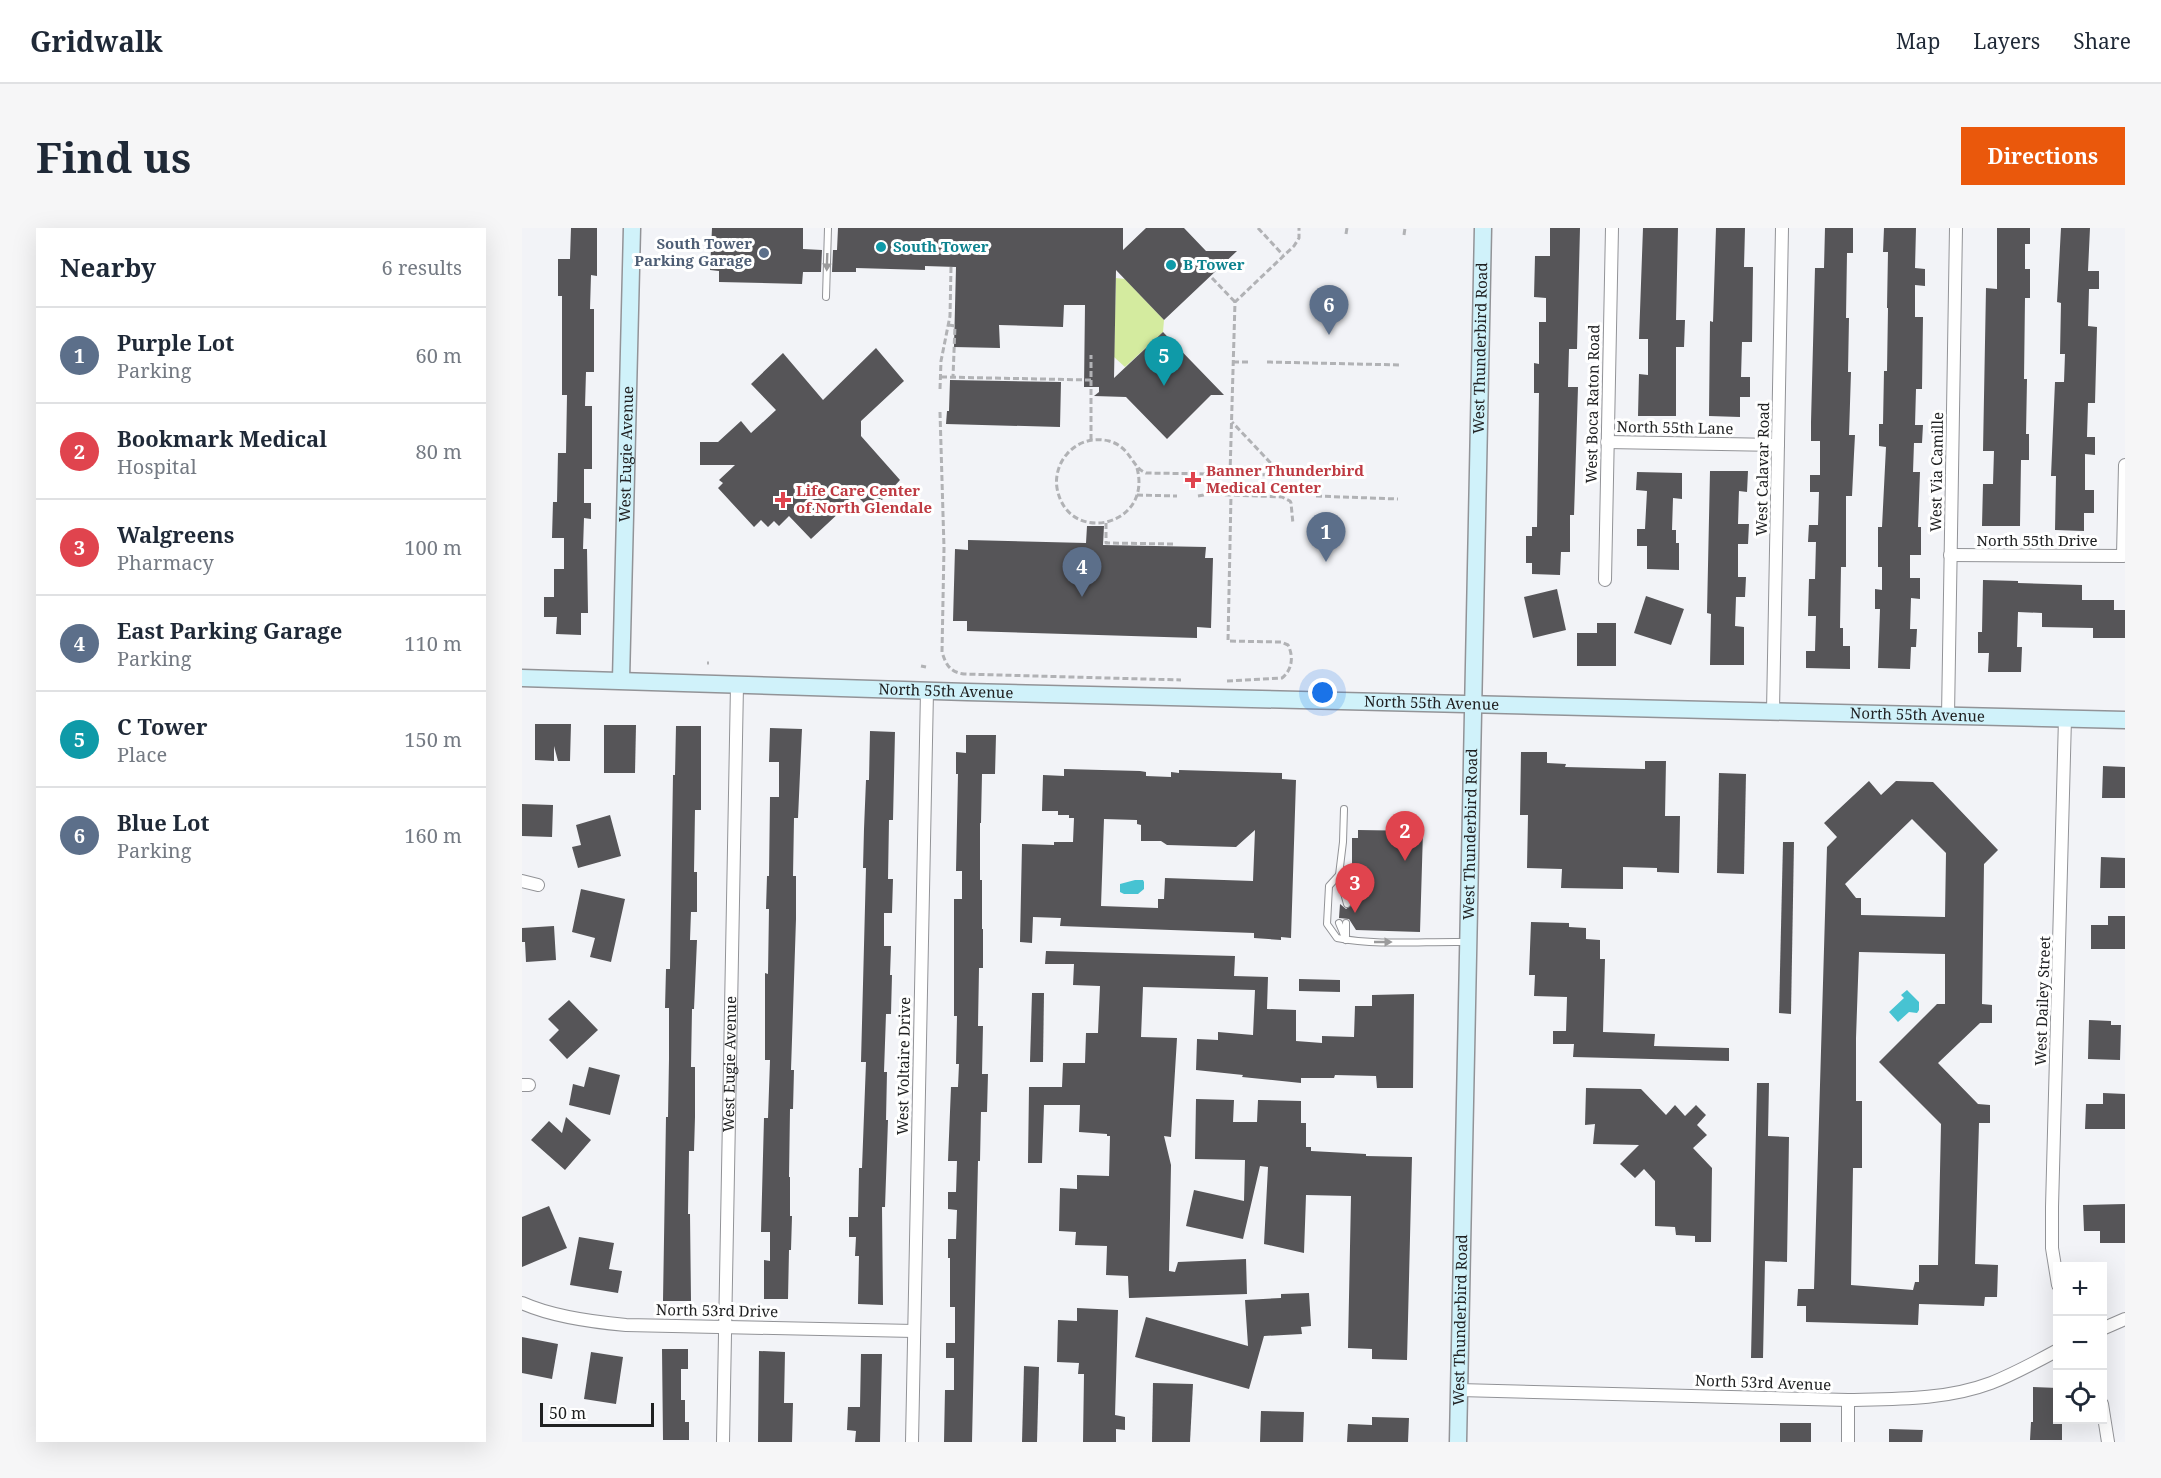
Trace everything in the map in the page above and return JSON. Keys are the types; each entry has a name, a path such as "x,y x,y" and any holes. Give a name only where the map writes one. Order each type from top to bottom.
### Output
{"street":[{"name":"West Eugie Avenue","path":"621,680 632,228"},
{"name":"West Thunderbird Road","path":"1458,1442 1483,228"},
{"name":"West Boca Raton Road","path":"1605,580 1612,228"},
{"name":"West Calavar Road","path":"1773,711 1782,228"},
{"name":"West Via Camille","path":"1948,716 1956,228"},
{"name":"North 55th Lane","path":"1607,442 1778,445"},
{"name":"North 55th Drive","path":"1950,555 2123,556 2125,465"},
{"name":"North 55th Avenue","path":"522,678 927,691 2125,720"},
{"name":"West Eugie Avenue","path":"723,1442 737,685"},
{"name":"West Voltaire Drive","path":"912,1442 927,691"},
{"name":"West Dailey Street","path":"2054,1262 2052,1207 2065,718"},
{"path":"522,881 538,885"},
{"name":"North 53rd Drive","path":"522,1303 546,1311 601,1322 914,1331"},
{"path":"2107,1327 2125,1319"},
{"name":"North 53rd Avenue","path":"1459,1390 1848,1400 1942,1395 1966,1391 1991,1383 2053,1352"},
{"path":"1848,1400 1848,1442"},
{"path":"2106,1424 2108,1442"}],"lane":[{"path":"826,297 828,228"},
{"path":"1343,902 1339,874 1344,809"},
{"path":"1339,874 1329,886 1327,924 1337,938 1357,942 1468,942"},
{"path":"1343,923 1346,940"}],"path":[{"path":"1258,228 1283,255"},
{"path":"1230,474 1235,302 1298,241 1299,228"},
{"path":"1346,234 1347,228"},
{"path":"1404,235 1405,228"},
{"path":"940,388 941,361 948,326 951,267"},
{"path":"1212,278 1235,302"},
{"path":"948,326 955,326 953,377"},
{"path":"1091,355 1091,440"},
{"path":"1233,362 1251,362"},
{"path":"1267,362 1401,365"},
{"path":"941,377 1091,380"},
{"path":"940,412 944,548 942,652 948,667 957,673 964,674 1188,680"},
{"path":"1137,468 1146,473 1282,475 1232,422"},
{"path":"1091,440 1106,441 1120,446 1130,455 1137,468 1140,482 1137,495 1133,504 1123,515 1106,523 1086,522 1072,515 1062,504 1057,489 1057,474 1062,460 1078,444 1091,440"},
{"path":"1198,496 1209,494 1275,496 1287,499 1293,508 1293,524"},
{"path":"1137,495 1178,496"},
{"path":"1224,681 1281,678 1287,673 1292,657 1288,645 1281,642 1228,641 1231,495"},
{"path":"1316,496 1398,499"},
{"path":"1106,523 1106,543 1174,544"},
{"path":"921,666 926,667"}],"green space":[{"path":"1116,278 1125,279 1164,320 1163,332 1125,367 1114,357"}],"water":[{"path":"1135,880 1144,882 1144,889 1138,894 1120,892 1120,884"},
{"path":"1907,990 1919,1002 1919,1010 1917,1013 1909,1012 1898,1022 1889,1012 1904,998 1901,995"}],"building":[{"path":"571,228 597,228 597,276 591,275 590,309 594,309 594,372 586,372 585,406 592,406 592,469 584,469 584,503 591,503 591,519 584,518 583,549 587,549 588,613 581,613 581,635 556,634 557,617 544,617 544,597 554,597 554,569 564,569 564,538 552,538 553,502 557,502 558,453 566,453 567,395 562,395 562,296 558,296 558,259 570,259"},
{"name":"South Tower Parking Garage","path":"712,228 803,228 803,249 822,250 821,272 803,272 802,284 719,282 719,271 710,270"},
{"path":"838,228 1123,228 1123,250 1146,228 1184,228 1206,251 1237,251 1164,320 1116,270 1114,378 1163,332 1224,395 1211,395 1167,439 1126,397 1094,396 1099,392 1099,387 1084,387 1085,305 1064,305 1063,327 999,325 1000,348 954,347 956,267 925,266 925,270 856,268 856,272 832,272 833,250 837,250"},
{"path":"1550,228 1580,228 1577,349 1569,349 1568,387 1578,387 1574,515 1570,515 1570,552 1561,552 1560,575 1532,574 1532,563 1526,563 1526,536 1532,536 1532,527 1537,527 1539,393 1534,393 1534,363 1539,364 1539,322 1546,322 1546,298 1534,297 1535,256 1550,256"},
{"path":"1643,228 1678,228 1676,320 1685,320 1684,347 1676,347 1676,416 1638,416 1639,374 1648,375 1648,339 1639,339"},
{"path":"1716,228 1745,228 1744,267 1753,267 1752,342 1742,342 1741,377 1750,377 1750,397 1740,397 1740,417 1709,416 1710,321 1713,322"},
{"path":"1825,228 1853,228 1853,253 1847,253 1846,318 1849,318 1848,372 1851,372 1849,435 1855,435 1852,496 1846,496 1846,567 1841,567 1840,628 1843,628 1843,646 1850,646 1850,669 1806,668 1806,651 1815,651 1816,616 1808,616 1809,579 1815,579 1816,542 1808,542 1809,525 1818,525 1819,492 1810,492 1810,475 1820,475 1820,441 1811,441 1815,268 1824,268"},
{"path":"1884,228 1916,228 1915,268 1925,269 1925,286 1915,285 1915,317 1923,317 1922,389 1916,389 1915,425 1923,425 1922,443 1914,443 1913,472 1920,472 1918,527 1921,527 1921,555 1910,555 1910,578 1920,578 1920,599 1911,598 1910,629 1917,629 1916,647 1911,647 1910,669 1878,668 1880,609 1875,609 1875,589 1882,590 1882,567 1878,567 1878,527 1882,527 1886,447 1879,446 1879,424 1883,424 1888,308 1888,252 1883,252"},
{"path":"1997,228 2030,228 2030,244 2025,244 2025,269 2030,269 2030,298 2025,298 2024,379 2027,379 2026,434 2029,434 2029,460 2021,460 2020,526 1982,526 1983,484 1993,484 1994,451 1983,451 1986,288 1997,289"},
{"path":"2061,228 2090,228 2088,271 2099,271 2099,289 2089,289 2088,326 2097,327 2095,403 2088,403 2087,437 2095,437 2095,455 2085,454 2085,490 2094,490 2094,513 2084,513 2084,531 2055,530 2056,476 2051,476 2055,382 2064,382 2065,354 2060,354 2061,303 2057,302"},
{"path":"876,348 904,381 861,421 861,436 900,480 872,511 857,496 811,539 789,516 779,526 774,521 768,527 761,520 754,527 718,488 723,483 719,480 735,465 700,465 700,442 718,442 741,421 751,433 776,410 751,384 783,353 823,400"},
{"path":"950,380 1061,382 1060,427 946,424 947,411 949,411"},
{"path":"1710,471 1748,471 1747,492 1739,491 1738,524 1749,524 1748,544 1738,544 1738,577 1746,577 1745,597 1736,597 1735,626 1744,627 1744,665 1710,665 1711,614 1707,613"},
{"path":"1637,472 1682,473 1682,499 1673,498 1672,530 1676,530 1676,543 1679,543 1679,570 1647,569 1647,546 1637,546 1637,529 1645,529 1647,491 1636,490"},
{"path":"1087,526 1104,526 1103,545 1206,547 1205,558 1213,558 1211,628 1197,627 1197,638 967,631 967,621 953,621 955,549 968,550 968,540 1086,543"},
{"path":"1983,580 2082,585 2082,600 2114,600 2114,610 2125,610 2125,638 2093,638 2093,628 2042,627 2042,613 2018,612 2017,647 2022,647 2021,672 1988,672 1989,653 1978,653 1978,632 1982,632"},
{"path":"1557,589 1566,630 1533,638 1524,597"},
{"path":"1646,596 1684,609 1671,645 1634,633"},
{"path":"1597,623 1616,623 1616,666 1577,666 1577,633 1597,633"},
{"path":"535,724 571,724 570,761 558,761 554,746 554,761 535,760"},
{"path":"604,725 636,725 635,773 604,773"},
{"path":"676,726 701,726 701,810 695,810 694,872 697,872 697,912 691,912 690,940 697,940 691,1067 695,1067 694,1151 689,1151 688,1214 690,1214 691,1301 663,1301 669,1059 669,1008 665,1008 666,969 670,969"},
{"path":"770,728 802,729 798,818 794,818 793,876 796,876 796,919 791,1070 794,1070 793,1109 790,1109 789,1177 790,1216 792,1216 788,1299 764,1299 764,1260 770,1261 770,1232 761,1232 764,1118 768,1118 770,1060 765,1060 765,973 768,974 769,909 766,909 767,876 769,876 770,797 779,797 779,762 769,762"},
{"path":"870,731 895,732 893,820 889,820 888,879 893,879 892,913 884,913 884,946 891,946 890,975 892,975 891,1014 886,1014 884,1072 887,1072 886,1120 888,1120 885,1207 882,1207 883,1305 858,1304 859,1256 855,1256 856,1237 849,1237 849,1217 858,1217 859,1168 862,1168 866,1062 861,1062 866,868 863,868"},
{"path":"966,735 996,735 995,774 982,774 980,823 983,968 979,968 978,1026 983,1026 982,1074 988,1074 987,1112 981,1112 980,1161 978,1161 972,1442 944,1442 945,1390 954,1390 954,1358 946,1358 946,1343 955,1343 955,1307 950,1307 948,1239 956,1239 957,1210 948,1209 948,1192 956,1192 957,1161 948,1161 951,1087 958,1087 959,1064 956,1064 957,1016 954,1016 954,899 962,899 962,871 956,871 958,774 956,774 956,752 966,753"},
{"path":"1521,752 1547,752 1547,763 1566,764 1565,767 1645,769 1645,761 1666,761 1665,816 1680,816 1679,873 1657,872 1657,868 1623,867 1623,889 1561,888 1562,869 1527,868 1528,815 1520,815"},
{"path":"2103,766 2125,767 2125,798 2102,798"},
{"path":"1064,769 1140,771 1146,772 1146,776 1171,777 1171,772 1179,773 1179,770 1282,773 1282,779 1296,780 1291,938 1281,937 1281,940 1254,938 1254,933 1060,926 1061,918 1033,917 1032,943 1020,942 1022,844 1054,845 1054,842 1073,842 1074,818 1069,818 1069,815 1058,815 1058,811 1042,811 1043,775 1064,776","holes":["1104,819 1137,820 1137,824 1141,825 1141,841 1161,841 1167,845 1236,847 1255,830 1253,881 1165,878 1164,899 1158,899 1158,908 1101,906"]},
{"path":"1719,773 1746,774 1744,874 1717,873"},
{"path":"1869,781 1881,795 1896,781 1933,782 1998,850 1984,864 1982,1004 1992,1005 1992,1023 1980,1023 1938,1063 1978,1104 1990,1105 1990,1123 1979,1123 1975,1264 1998,1265 1997,1297 1985,1297 1984,1306 1919,1304 1918,1325 1806,1322 1806,1306 1797,1306 1798,1289 1814,1289 1827,847 1837,837 1824,823","holes":["1912,819 1946,853 1945,917 1861,915 1861,898 1856,898 1845,884","1859,952 1945,954 1945,1004 1937,1004 1879,1062 1941,1124 1938,1265 1919,1265 1919,1282 1915,1282 1913,1290 1851,1285 1853,1168 1862,1168 1862,1101 1856,1101"]},
{"path":"522,804 553,805 552,837 522,836"},
{"path":"610,815 621,856 578,868 572,847 581,845 576,825"},
{"path":"1358,830 1423,831 1420,932 1356,930 1349,919 1339,918 1340,904 1346,909 1352,905 1352,838 1358,838"},
{"path":"1783,842 1794,842 1791,1014 1779,1013"},
{"path":"2101,857 2125,858 2125,888 2100,888"},
{"path":"581,889 625,899 611,962 590,957 595,938 572,932"},
{"path":"2108,916 2125,916 2125,949 2091,949 2091,925 2108,925"},
{"path":"1531,922 1569,923 1569,927 1586,928 1586,939 1600,940 1600,959 1605,959 1603,1032 1655,1034 1654,1046 1729,1048 1729,1061 1573,1057 1574,1044 1553,1044 1553,1031 1566,1031 1567,997 1534,996 1535,975 1529,975"},
{"path":"554,926 556,960 526,962 522,928"},
{"path":"1046,951 1235,956 1234,976 1268,977 1267,1009 1296,1010 1296,1041 1322,1043 1322,1036 1354,1037 1355,1006 1372,1006 1372,995 1414,994 1413,1088 1377,1088 1376,1076 1335,1075 1334,1078 1301,1078 1301,1083 1196,1070 1197,1039 1218,1040 1218,1032 1253,1035 1255,990 1143,987 1141,1037 1177,1038 1171,1137 1164,1136 1171,1165 1169,1271 1175,1272 1178,1262 1246,1259 1247,1294 1129,1298 1128,1276 1106,1275 1107,1246 1075,1245 1076,1232 1059,1231 1060,1188 1077,1189 1077,1175 1109,1176 1110,1136 1079,1132 1080,1105 1044,1105 1042,1163 1028,1163 1029,1087 1062,1087 1063,1063 1085,1063 1086,1033 1098,1033 1100,986 1073,985 1074,964 1045,964"},
{"path":"1299,979 1340,980 1340,992 1299,991"},
{"path":"1032,993 1044,993 1043,1062 1030,1062"},
{"path":"569,1000 598,1030 567,1059 549,1040 559,1030 548,1019"},
{"path":"2089,1020 2111,1021 2111,1025 2121,1025 2120,1060 2088,1059"},
{"path":"589,1067 620,1075 610,1115 569,1105 573,1084 584,1087"},
{"path":"1757,1083 1769,1083 1768,1136 1789,1137 1787,1262 1765,1261 1763,1358 1751,1358"},
{"path":"1586,1088 1641,1089 1666,1115 1675,1105 1685,1116 1696,1105 1706,1115 1697,1125 1707,1135 1693,1148 1712,1168 1711,1242 1695,1242 1695,1236 1676,1235 1675,1227 1655,1226 1655,1181 1644,1169 1635,1178 1620,1164 1639,1145 1593,1144 1595,1124 1585,1125"},
{"path":"2103,1093 2125,1094 2125,1129 2085,1129 2086,1104 2103,1104"},
{"path":"1196,1099 1234,1100 1233,1122 1257,1122 1258,1100 1301,1101 1301,1123 1306,1123 1306,1147 1311,1147 1311,1151 1412,1157 1407,1360 1372,1359 1372,1349 1348,1348 1351,1196 1306,1195 1304,1253 1264,1244 1268,1167 1260,1166 1243,1239 1186,1226 1194,1190 1244,1201 1245,1160 1195,1159"},
{"path":"566,1117 591,1140 565,1170 531,1140 549,1121 562,1133"},
{"path":"2125,1204 2125,1243 2100,1243 2100,1231 2084,1231 2083,1205"},
{"path":"549,1206 567,1248 522,1267 522,1217"},
{"path":"579,1237 614,1243 609,1269 622,1271 618,1293 570,1285"},
{"path":"1309,1293 1311,1326 1301,1327 1302,1334 1264,1336 1249,1389 1135,1357 1146,1317 1248,1346 1245,1300 1281,1298 1281,1294"},
{"path":"1077,1308 1118,1310 1115,1415 1125,1417 1125,1430 1116,1429 1116,1442 1083,1442 1084,1374 1078,1374 1079,1363 1057,1362 1058,1320 1077,1321"},
{"path":"522,1337 558,1344 552,1379 522,1373"},
{"path":"662,1349 688,1349 688,1369 681,1369 681,1400 685,1400 685,1422 689,1422 689,1440 663,1440"},
{"path":"759,1351 785,1352 784,1403 793,1403 792,1442 758,1442"},
{"path":"591,1352 623,1357 616,1404 584,1399"},
{"path":"861,1354 882,1354 880,1442 855,1442 856,1431 847,1430 848,1407 860,1407"},
{"path":"1024,1366 1039,1367 1037,1442 1022,1442"},
{"path":"1153,1383 1193,1384 1190,1442 1152,1442"},
{"path":"2033,1387 2053,1388 2053,1424 2062,1424 2062,1440 2030,1440 2031,1422 2033,1422"},
{"path":"1261,1411 1304,1412 1303,1442 1260,1442"},
{"path":"1372,1417 1409,1418 1408,1442 1347,1442 1348,1424 1372,1425"},
{"path":"1780,1423 1811,1423 1811,1442 1780,1442"},
{"path":"1889,1429 1923,1430 1922,1442 1889,1442"}],"place":[{"name":"South Tower","path":"881,247"},
{"name":"South Tower Parking Garage","path":"764,253"},
{"name":"B Tower","path":"1171,265"},
{"name":"Blue Lot","path":"1329,335"},
{"name":"C Tower","path":"1164,386"},
{"name":"Banner Thunderbird Medical Center","path":"1193,480"},
{"name":"Life Care Center of North Glendale","path":"783,500"},
{"name":"Purple Lot","path":"1326,562"},
{"name":"East Parking Garage","path":"1082,597"},
{"name":"Bookmark Medical","path":"1405,861"},
{"name":"Walgreens","path":"1355,913"}]}
